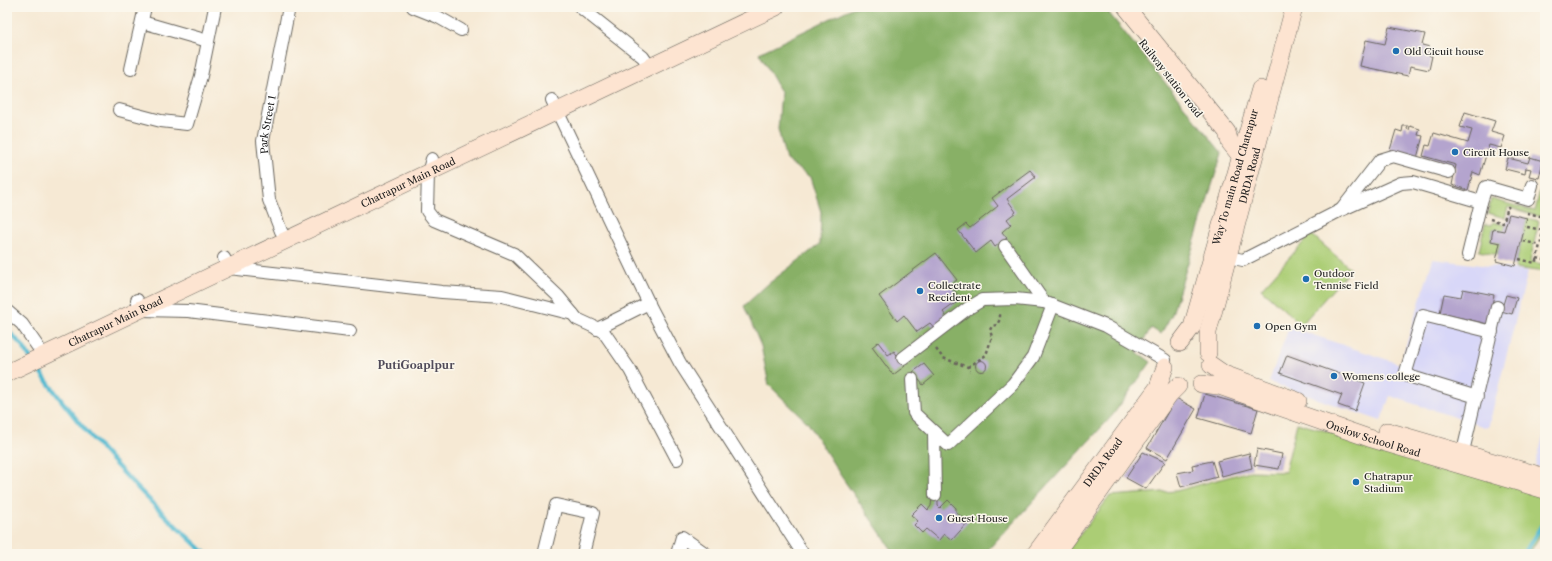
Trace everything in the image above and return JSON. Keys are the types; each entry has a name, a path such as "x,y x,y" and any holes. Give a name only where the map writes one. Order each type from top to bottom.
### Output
{"main road":[{"name":"Chatrapur Main Road","path":"27,356 139,305 646,62 750,7"},
{"name":"Chatrapur Main Road","path":"646,62 776,7"},
{"name":"Railway station road","path":"1116,7 1219,140 1230,143"},
{"name":"Railway station road","path":"1126,7 1227,132 1230,143 1246,163"},
{"name":"Way To main Road Chatrapur","path":"1259,137 1286,9"},
{"name":"Way To main Road Chatrapur","path":"1180,343 1192,327 1246,163 1286,9"},
{"name":"DRDA Road","path":"1210,359 1208,332 1228,257 1246,163 1259,137"},
{"path":"1188,342 1199,345 1210,359 1207,379 1202,384 1186,388 1178,386 1170,380 1165,364 1174,347 1180,343 1188,342"},
{"path":"7,373 27,356"},
{"name":"Onslow School Road","path":"1210,359 1224,374 1545,490"},
{"name":"DRDA Road","path":"1035,554 1158,387 1165,364"},
{"name":"Onslow School Road","path":"1202,384 1219,386 1368,438 1545,477"},
{"name":"DRDA Road","path":"1055,554 1169,395 1178,386"}],"street":[{"path":"131,69 145,7"},
{"path":"119,110 161,121 187,124 201,76 215,7"},
{"name":"Park Street 1","path":"284,236 269,200 263,140 289,7"},
{"path":"413,7 441,12 461,30"},
{"path":"580,7 646,62"},
{"path":"142,22 208,40"},
{"path":"554,106 649,303 680,363 803,554"},
{"path":"1341,210 1380,160 1393,156 1449,172"},
{"path":"430,166 427,211 434,220 514,254 536,273 577,319 603,331 630,370 678,459"},
{"path":"1228,257 1243,260 1341,210 1401,183 1413,182 1481,202"},
{"path":"1468,255 1486,187 1528,199 1532,185"},
{"path":"1005,246 1048,304"},
{"path":"227,263 442,292 502,296 573,314"},
{"path":"903,358 967,309 982,300 999,300 1048,304 1106,326 1165,364"},
{"path":"597,328 649,303"},
{"path":"912,379 914,413 948,445 1013,384 1033,357 1048,304"},
{"path":"139,305 350,331"},
{"path":"1462,459 1497,307"},
{"path":"7,311 22,324 27,356"},
{"path":"1477,397 1405,375 1423,315 1492,332"},
{"path":"934,432 935,495"},
{"path":"544,554 556,505 593,513 583,554"},
{"path":"677,554 682,537 706,554"}],"path":[{"path":"1478,216 1503,222 1508,207 1514,209"},
{"path":"1521,211 1545,218"},
{"path":"1519,259 1535,263 1545,223"},
{"path":"1527,227 1543,230"},
{"path":"1523,242 1540,245"},
{"path":"1536,258 1545,260"},
{"path":"968,367 986,355 992,337 990,330 992,326 997,325 1000,319 999,300"},
{"path":"928,339 943,358 968,367 970,371"}],"shaded area":[{"path":"1433,259 1528,271 1488,428 1390,396 1381,421 1269,382 1289,327 1400,364"},
{"path":"1545,430 1545,469 1535,466"}],"green space":[{"path":"854,7 1104,7 1222,153 1172,314 1161,334 1151,328 1137,352 1151,362 1112,416 984,554 895,554 841,476 808,423 769,385 761,346 744,306 768,284 820,244 821,212 810,177 786,160 778,129 781,92 759,53"},
{"path":"1540,190 1545,192 1545,202 1541,217 1508,207 1505,218 1488,213 1491,199 1535,211"},
{"path":"1527,218 1539,221 1530,261 1545,265 1545,272 1515,268"},
{"path":"1493,222 1506,225 1504,231 1493,229 1491,241 1500,243 1497,255 1479,251 1485,224 1492,225"},
{"name":"Outdoor Tennise Field","path":"1311,234 1351,269 1301,325 1261,289"},
{"name":"Chatrapur Stadium","path":"1297,423 1450,465 1545,496 1545,527 1529,554 1065,554 1110,496 1176,491 1250,471 1285,472"}],"building":[{"name":"Old Cicuit house","path":"1389,27 1425,34 1422,45 1430,47 1428,55 1432,56 1429,70 1410,66 1408,76 1360,66 1366,40 1385,44"},
{"name":"Circuit House","path":"1465,112 1495,121 1491,132 1505,136 1501,148 1489,145 1480,175 1473,172 1468,190 1452,185 1456,165 1423,156 1426,145 1430,146 1434,133 1468,143 1472,130 1460,127"},
{"path":"1403,126 1408,126 1407,129 1409,130 1410,126 1420,129 1418,135 1423,136 1417,158 1390,150 1396,130 1402,132"},
{"path":"1530,157 1543,161 1539,178 1529,176 1531,169 1526,168 1525,174 1505,169 1508,158 1528,163"},
{"path":"1030,170 1036,177 1007,199 1016,212 1007,219 1011,224 1002,232 1007,238 995,247 991,241 976,253 958,230 966,224 970,228 998,206 992,198"},
{"path":"1509,214 1527,218 1515,266 1496,261 1500,243 1491,241 1493,229 1504,231"},
{"name":"Collectrate Recident","path":"936,253 957,280 950,285 961,299 943,312 949,320 936,330 930,323 917,332 904,315 897,321 879,296"},
{"path":"1463,289 1494,295 1488,324 1440,313 1444,294 1461,297"},
{"path":"1506,295 1517,298 1512,314 1501,311"},
{"path":"878,342 888,355 894,351 905,366 893,375 872,347"},
{"path":"1287,355 1365,383 1355,411 1338,405 1342,395 1280,373"},
{"path":"981,360 985,362 987,366 985,370 981,372 977,370 975,366 977,362"},
{"path":"924,364 934,376 923,385 913,372"},
{"path":"1205,394 1258,409 1251,433 1198,418"},
{"path":"1176,398 1196,409 1167,459 1147,448"},
{"path":"1257,449 1282,454 1279,469 1254,465"},
{"path":"1143,452 1165,462 1146,489 1126,478"},
{"path":"1249,453 1252,468 1222,476 1217,461"},
{"path":"1212,461 1217,477 1181,487 1177,473 1193,470 1192,465"},
{"name":"Guest House","path":"932,498 938,499 938,506 940,508 948,500 956,508 956,512 968,522 952,540 944,534 939,540 926,529 922,533 914,525 918,521 911,515 922,504 928,510 931,506"}],"waterway":[{"path":"7,330 21,344 30,357"},
{"path":"34,363 93,440 159,510 206,554"},
{"path":"1524,554 1545,520"}],"place":[{"name":"Old Cicuit house","path":"1396,51"},
{"name":"Circuit House","path":"1455,152"},
{"name":"Outdoor Tennise Field","path":"1306,279"},
{"name":"Collectrate Recident","path":"920,291"},
{"name":"Open Gym","path":"1257,326"},
{"name":"Womens college","path":"1334,376"},
{"name":"Chatrapur Stadium","path":"1356,482"},
{"name":"Guest House","path":"939,518"}],"district":[{"name":"PutiGoaplpur","path":"416,365"}]}
